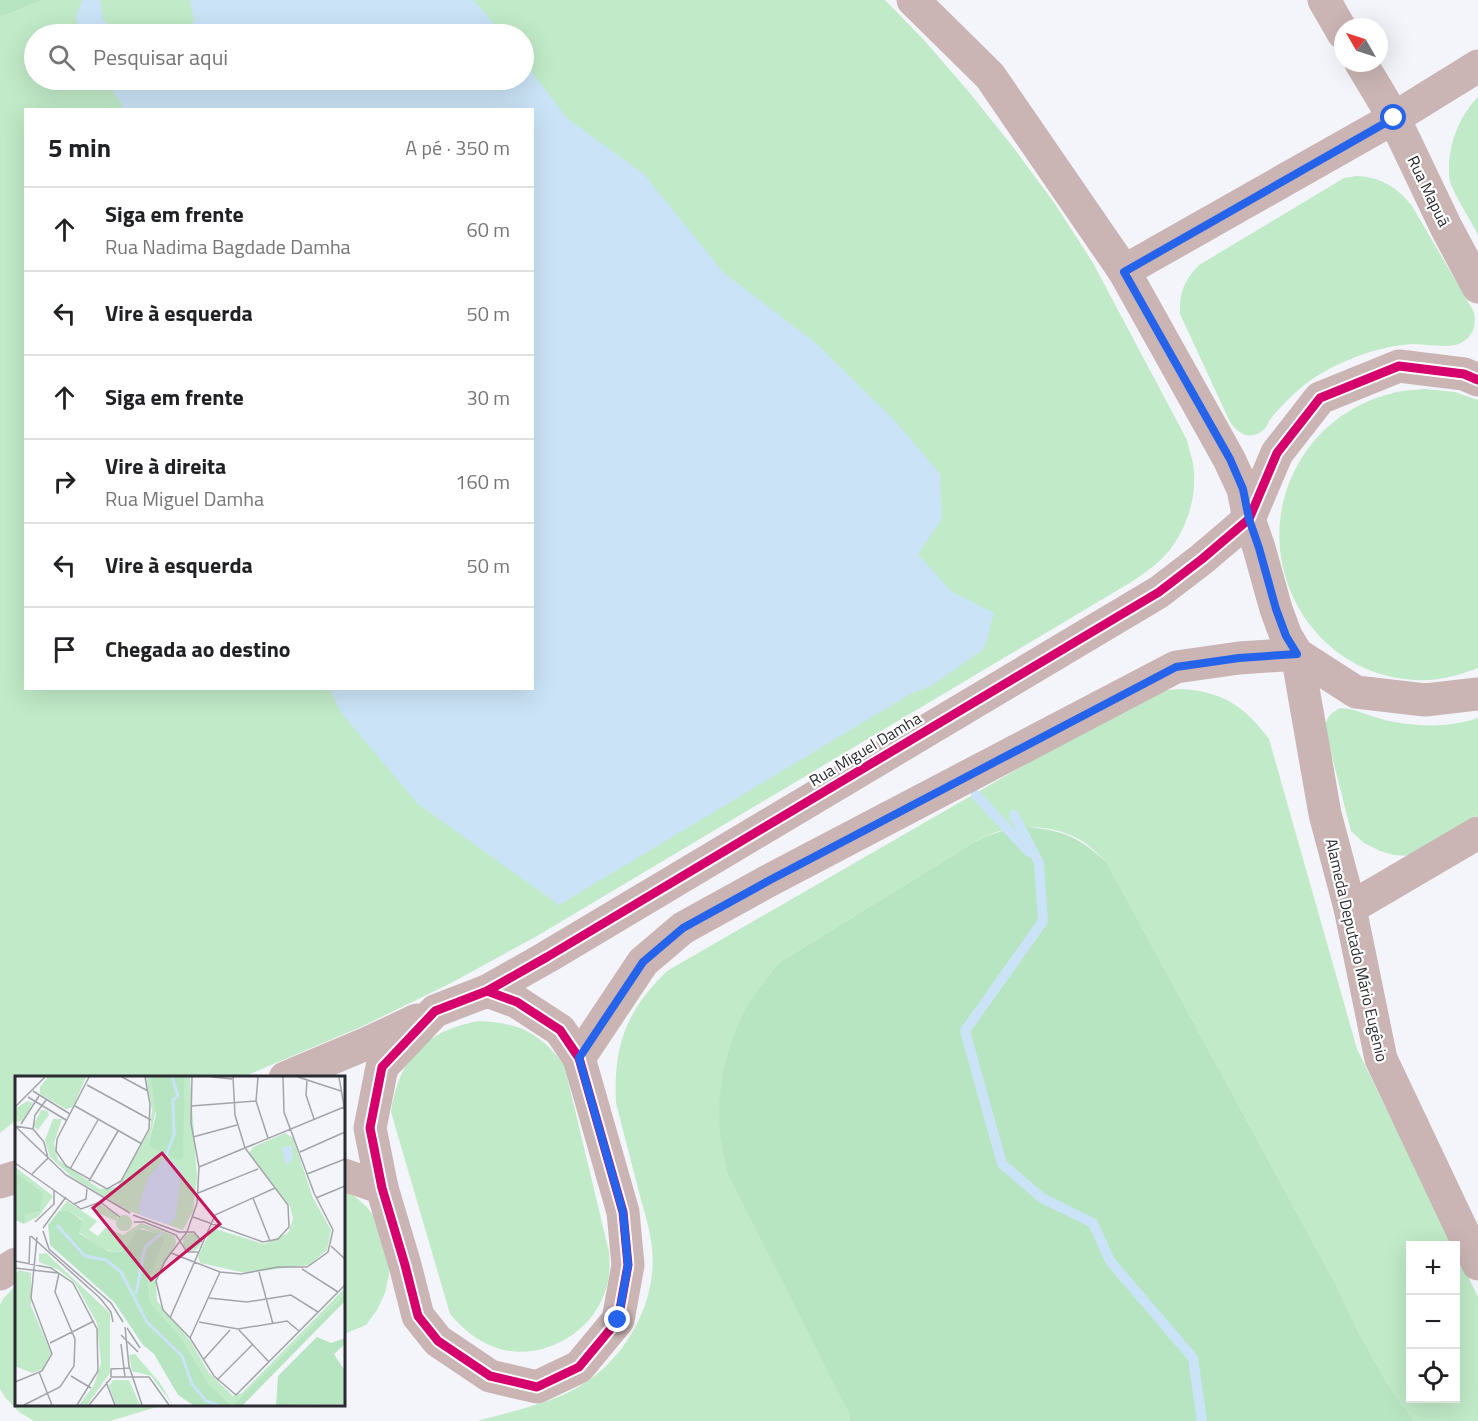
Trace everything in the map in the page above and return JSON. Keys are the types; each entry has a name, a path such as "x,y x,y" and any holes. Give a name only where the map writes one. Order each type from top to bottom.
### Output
{"street":[{"path":"913,0 990,76 1124,272 1230,459 1246,504 1276,609 1286,636 1297,654 1356,692 1425,700 1478,694"},
{"path":"1324,0 1334,18"},
{"path":"1124,272 1394,118 1478,66"},
{"name":"Rua Mapuã","path":"1366,72 1394,118 1446,227 1478,287"},
{"path":"1246,504 1277,453 1320,398 1399,366 1464,374 1478,380"},
{"name":"Rua Miguel Damha","path":"287,1076 368,1043 435,1011 487,991 1159,592 1202,559 1246,504"},
{"path":"579,1058 643,962 683,928 1176,667 1239,658 1297,654"},
{"name":"Alameda Deputado Mário Eugênio","path":"1297,654 1325,814 1350,908 1382,1059 1478,1264"},
{"path":"1350,908 1478,833"},
{"path":"435,1011 382,1067 370,1128 382,1188 418,1316 438,1341 490,1376 537,1387 579,1367 618,1320 628,1265 623,1212 579,1058 560,1030 517,1002 487,991"},
{"path":"345,1175 382,1188"},
{"path":"0,1182 15,1177"},
{"path":"0,1248 15,1257"},
{"path":"0,1274 15,1265"}],"green space":[{"path":"0,0 43,0 0,17"},
{"path":"43,0 885,0 969,92 1055,204 1093,263 1187,440 1193,463 1193,498 1186,521 1169,551 1133,581 537,936 451,983 363,1026 245,1076 15,1076 15,1121 0,1133 0,17"},
{"path":"1478,97 1478,235 1453,188 1449,168 1453,139 1466,112"},
{"path":"1356,176 1373,178 1388,184 1412,206 1474,312 1473,330 1469,337 1456,345 1394,346 1352,358 1320,374 1297,391 1274,414 1263,431 1252,435 1244,434 1230,422 1180,314 1183,287 1199,265 1344,178"},
{"path":"1425,389 1455,392 1478,400 1478,668 1442,679 1429,680 1386,676 1349,660 1319,635 1296,604 1283,567 1280,528 1287,488 1307,450 1334,421 1368,401 1397,392"},
{"path":"1192,690 1218,696 1250,717 1269,739 1357,1049 1451,1241 1406,1241 1406,1403 1460,1403 1460,1259 1478,1297 1478,1421 1414,1421 1387,1383 1359,1333 1334,1281 1107,863 1089,846 1074,837 1056,830 1027,827 999,831 973,843 780,962 749,1005 730,1047 722,1092 722,1145 849,1413 850,1421 477,1421 551,1400 592,1378 623,1346 644,1307 653,1263 651,1241 616,1103 617,1064 620,1047 632,1015 641,1000 667,971 1144,696 1161,691"},
{"path":"1340,708 1352,709 1385,720 1420,725 1455,724 1478,718 1478,815 1408,856 1380,851 1364,843 1351,831 1325,729 1329,716"},
{"path":"1027,827 1051,830 1080,841 1107,863 1334,1281 1359,1333 1387,1383 1414,1421 850,1421 849,1413 728,1174 722,1147 719,1111 723,1075 732,1040 754,995 780,962 973,843 999,832"},
{"path":"479,1021 506,1024 527,1031 546,1044 564,1064 609,1252 607,1284 599,1305 577,1332 546,1348 511,1351 494,1347 470,1334 450,1314 391,1112 401,1076 408,1062 418,1050 444,1032"},
{"path":"345,1191 367,1207 377,1221 389,1256 389,1275 385,1293 377,1310 366,1325 345,1334"},
{"path":"15,1286 15,1406 161,1406 110,1421 34,1421 19,1412 0,1389 0,1305"}],"water":[{"path":"82,0 100,0 103,19 108,24 78,24 76,17"},
{"path":"190,0 473,0 494,24 191,24 194,21"},
{"path":"534,75 568,119 644,174 723,272 818,345 896,422 940,474 942,519 918,554 951,591 994,613 984,649 931,686 912,693 559,905 418,804 341,713 330,690 534,690 534,108 121,108 122,104 112,90 534,90"}],"waterway":[{"path":"976,795 1029,852"},
{"path":"1014,815 1039,863 1043,921 965,1031 1002,1164 1042,1198 1093,1223 1110,1261 1193,1358 1202,1421"}],"cycle path":[{"path":"487,991 1159,592 1249,519 1277,453 1320,398 1399,366 1464,374 1478,380"},
{"path":"487,991 517,1002 560,1030 579,1058 623,1212 628,1265 618,1320 579,1367 537,1387 490,1376 438,1341 418,1316 382,1188 370,1128 382,1067 435,1011 487,991"}],"route":[{"path":"618,1320 628,1265 623,1212 579,1058 643,962 683,928 1176,667 1239,658 1297,654 1286,636 1276,609 1249,519 1243,489 1230,459 1124,272 1394,118"}]}
